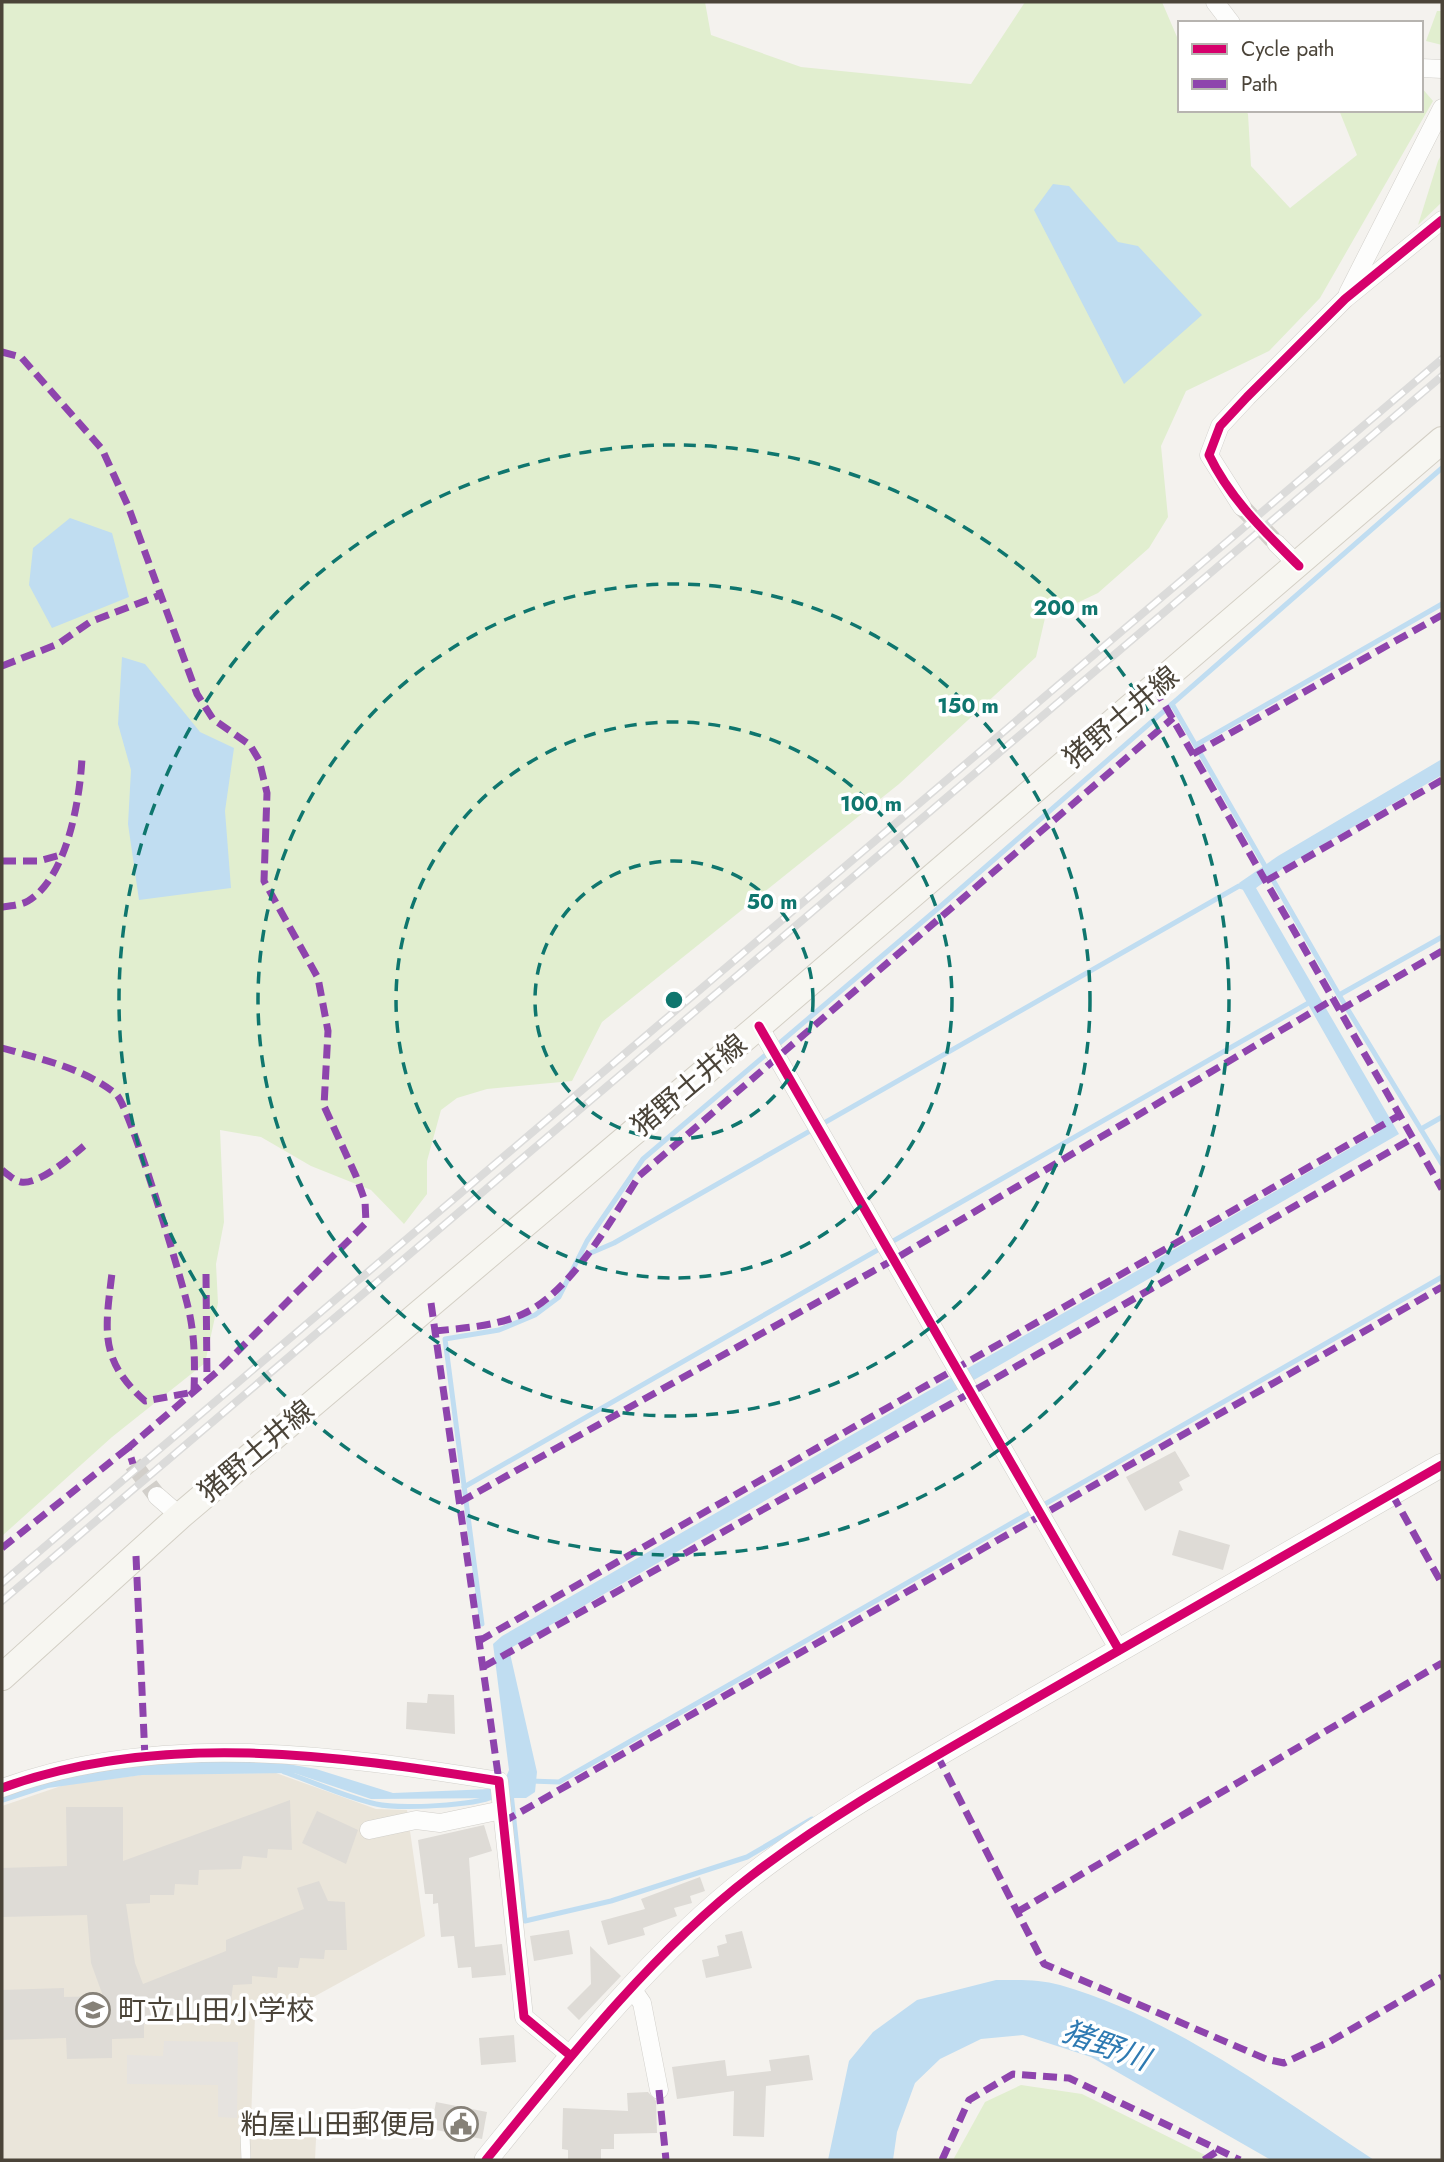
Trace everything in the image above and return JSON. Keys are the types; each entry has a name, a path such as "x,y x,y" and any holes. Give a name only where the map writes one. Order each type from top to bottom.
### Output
{"main road":[{"name":"猪野土井線","path":"2,1677 180,1516 1299,566 1442,440"}],"street":[{"path":"1215,2 1229,21"},
{"path":"1423,68 1442,69"},
{"path":"1345,299 1442,108"},
{"path":"1242,507 1209,455 1220,426 1345,299 1442,220"},
{"path":"1276,543 1299,566"},
{"path":"759,1026 1119,1650"},
{"path":"486,2160 571,2056 671,1948 749,1877 807,1836 937,1755 1442,1465"},
{"path":"157,1496 180,1516"},
{"path":"2,1788 65,1768 145,1758 245,1752 350,1760 499,1782 524,2017 571,2056"},
{"path":"369,1830 416,1820 440,1823 502,1806"},
{"path":"633,1990 642,2003 659,2090"}],"lane":[{"path":"245,2134 246,2160"}],"shaded area":[{"path":"276,1773 376,1809 407,1810 425,1936 297,2006 255,2016 251,2119 317,2118 315,2160 2,2160 2,1806 64,1785 148,1774"},
{"path":"164,2041 238,2042 237,2118 218,2117 218,2085 127,2084 127,2055 163,2056"}],"green space":[{"path":"2,2 705,2 711,35 801,67 971,84 1025,2 1162,2 1178,39 1178,112 1246,112 1251,166 1290,208 1357,155 1340,112 1423,112 1423,89 1433,101 1320,298 1269,351 1186,391 1161,446 1168,517 1149,548 1098,593 1045,618 1036,657 899,784 602,1022 572,1081 487,1089 457,1098 441,1110 427,1161 427,1194 404,1224 371,1190 311,1166 261,1137 220,1130 224,1222 216,1264 218,1303 205,1363 112,1437 2,1536"},
{"path":"1437,11 1442,11 1442,45 1426,41"},
{"path":"1442,154 1442,202 1418,225 1438,161"},
{"path":"1021,2085 1082,2094 1215,2160 953,2160 985,2102"}],"water":[{"path":"1053,184 1069,186 1118,242 1138,246 1202,315 1124,384 1034,210"},
{"path":"70,518 112,533 129,597 52,628 29,585 33,548"},
{"path":"122,657 145,664 200,732 234,748 225,811 231,888 139,900 128,824 131,770 118,724"},
{"path":"1442,759 1442,775 1286,866 1256,888 1399,1134 509,1649 537,1772 535,1792 526,1798 371,1799 294,1773 142,1775 48,1788 2,1803 2,1793 38,1780 118,1767 196,1759 271,1761 316,1769 393,1793 491,1789 504,1782 509,1770 493,1644 502,1636 1380,1131 1239,883 1278,856"},
{"name":"猪野川","path":"996,1980 1036,1981 1060,1985 1143,2017 1223,2060 1374,2160 1271,2160 1091,2057 1023,2035 981,2039 940,2059 915,2083 897,2132 893,2160 828,2160 849,2061 873,2032 917,2000"}],"building":[{"path":"1175,1451 1190,1476 1179,1482 1183,1490 1145,1511 1126,1477"},
{"path":"1179,1530 1230,1545 1223,1570 1172,1555"},
{"path":"428,1694 454,1695 455,1734 406,1729 407,1702 427,1703"},
{"path":"290,1800 292,1850 268,1849 267,1858 243,1856 241,1869 199,1870 198,1885 175,1884 174,1895 150,1895 150,1903 126,1904 135,1963 143,1984 226,1951 226,1940 304,1909 297,1888 319,1881 328,1901 345,1902 347,1950 325,1950 324,1959 300,1958 298,1968 278,1967 277,1978 252,1976 252,1984 233,1985 230,2009 207,2007 208,2015 184,2016 184,2024 144,2024 144,2038 112,2039 112,2058 67,2059 66,2038 2,2040 2,1990 64,1988 64,1997 103,1996 91,1963 87,1915 2,1917 2,1868 67,1866 66,1807 123,1807 123,1861"},
{"path":"317,1811 358,1830 346,1864 302,1843"},
{"path":"484,1825 492,1851 469,1858 475,1947 502,1944 506,1975 472,1978 471,1967 458,1968 454,1936 441,1937 438,1903 433,1904 433,1894 425,1894 418,1840"},
{"path":"700,1877 705,1891 690,1896 692,1903 674,1908 677,1916 643,1928 645,1935 608,1945 601,1921 645,1909 641,1899"},
{"path":"569,1930 573,1954 534,1961 530,1936"},
{"path":"742,1931 752,1968 706,1978 702,1960 719,1956 717,1946 727,1943 725,1935"},
{"path":"590,1946 621,1976 579,2020 567,2008 591,1984"},
{"path":"514,2035 516,2062 481,2065 479,2038"},
{"path":"809,2055 813,2080 766,2086 764,2137 733,2136 734,2091 677,2099 672,2067 725,2060 727,2076 771,2071 769,2060"},
{"path":"648,2092 656,2101 657,2133 614,2134 614,2149 601,2149 601,2160 568,2160 568,2150 562,2149 563,2108 628,2111 627,2093"},
{"path":"436,2102 487,2112 482,2139 431,2129"}],"waterway":[{"path":"482,1624 445,1339 499,1330 535,1315 559,1297 587,1241 643,1159 942,905 1442,468"},
{"path":"1196,745 1442,604"},
{"path":"1172,704 1339,995 1442,1164"},
{"path":"579,1258 614,1243 1239,886 1247,888"},
{"path":"1339,995 1442,937"},
{"path":"464,1487 1312,1001"},
{"path":"1421,1129 1442,1117"},
{"path":"530,1781 559,1782 1442,1277"},
{"path":"284,1772 353,1797 387,1806 454,1804 494,1796"},
{"path":"511,1793 525,1921 611,1901 747,1857 812,1819"}],"tunnel":[{"path":"1242,507 1276,543"},
{"path":"133,1464 157,1496"}],"railway":[{"path":"2,1583 1442,359"},
{"path":"2,1601 1442,376"}],"marked path":[{"path":"2,352 21,357 102,449 128,506 197,694 213,719 250,745 259,760 267,793 264,881 318,978 328,1031 324,1106 365,1201 366,1223 218,1371 128,1448 133,1464"},
{"path":"2,666 58,644 90,622 160,595"},
{"path":"1193,754 1442,615"},
{"path":"1155,688 1442,1189"},
{"path":"435,1331 504,1321 525,1313 559,1288 590,1252 639,1176 1173,718"},
{"path":"2,907 28,901 53,875 69,836 82,758"},
{"path":"1266,881 1442,780"},
{"path":"2,861 39,861 64,854"},
{"path":"1340,1010 1442,951"},
{"path":"460,1502 893,1260 1334,999"},
{"path":"2,1048 61,1065 90,1077 116,1094 123,1105 155,1194 188,1307 194,1349 194,1392 145,1401 119,1372 112,1358 107,1328 112,1273"},
{"path":"479,1641 1400,1115"},
{"path":"483,1667 970,1393 1413,1138"},
{"path":"2,1170 16,1180 28,1182 54,1169 84,1146"},
{"path":"206,1274 207,1381"},
{"path":"503,1822 1442,1287"},
{"path":"431,1303 499,1781"},
{"path":"2,1548 128,1448"},
{"path":"1392,1494 1442,1584"},
{"path":"136,1556 145,1758"},
{"path":"1017,1912 1442,1663"},
{"path":"937,1755 1044,1964 1266,2059 1284,2063 1329,2042 1442,1977"},
{"path":"942,2160 969,2100 1013,2074 1069,2078 1240,2160"},
{"path":"659,2090 666,2160"},
{"path":"1204,2160 1219,2150"}],"cycle path":[{"path":"1299,566 1249,514 1218,471 1209,455 1220,426 1345,299 1442,220"},
{"path":"759,1026 1119,1650"},
{"path":"486,2160 578,2048 645,1973 715,1906 784,1852 924,1763 1442,1465"},
{"path":"2,1788 62,1770 124,1759 186,1753 312,1756 499,1781 524,2017 571,2056"}],"place":[{"name":"町立山田小学校","path":"93,2010"},
{"name":"粕屋山田郵便局","path":"461,2124"}]}
